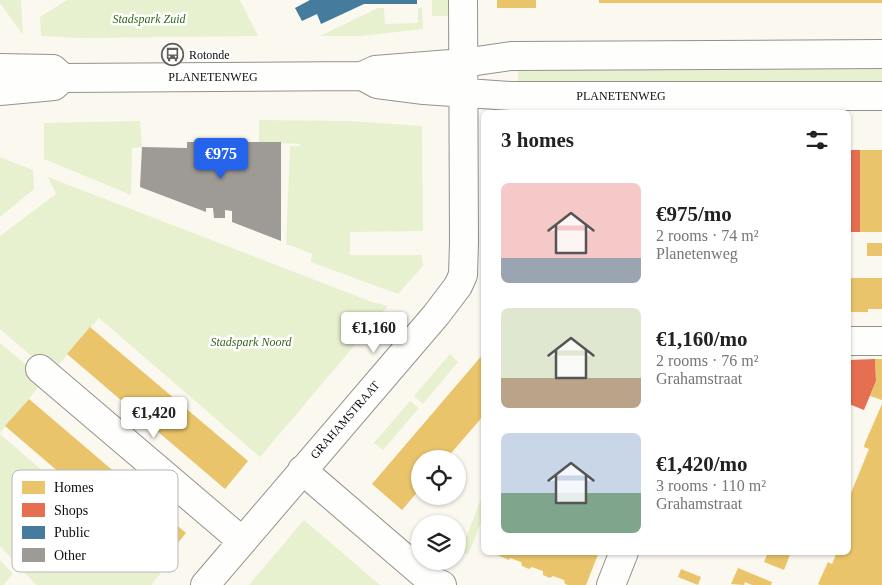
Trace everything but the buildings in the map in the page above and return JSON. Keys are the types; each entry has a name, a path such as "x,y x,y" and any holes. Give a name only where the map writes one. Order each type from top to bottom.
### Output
{"street":[{"name":"GRAHAMSTRAAT","path":"205,585 436,315 458,286 463,275 463,0"},
{"name":"PLANETENWEG","path":"0,91 54,86 63,78 362,76 375,70 462,63 511,56 882,54"},
{"name":"PLANETENWEG","path":"0,68 53,69 63,78"},
{"name":"PLANETENWEG","path":"362,76 377,84 424,90 520,96 882,96"},
{"path":"851,341 882,341"},
{"path":"40,369 158,470"},
{"path":"302,470 430,580 442,585"},
{"path":"178,487 242,542"},
{"path":"611,585 623,555"}],"green space":[{"path":"0,0 21,0 23,35 0,3"},
{"name":"Stadspark Zuid","path":"67,0 240,0 258,36 83,38 41,36 40,17"},
{"path":"432,0 452,0 452,16 432,16"},
{"path":"378,8 384,8 385,24 418,23 418,8 422,8 423,29 361,36 320,36"},
{"path":"882,61 882,89 518,90 518,63"},
{"path":"259,120 348,121 422,126 423,231 350,232 350,255 422,255 423,266 398,294 311,262 312,254 286,245 290,146 299,146 300,144 259,142"},
{"path":"140,121 142,147 132,148 131,195 44,159 44,123"},
{"path":"0,157 33,170 34,189 0,217"},
{"name":"Stadspark Noord","path":"48,177 372,302 388,306 260,457 99,318 54,370 42,365 0,329 0,236 56,194"},
{"path":"0,343 36,373 41,384 0,433"},
{"path":"450,354 458,362 423,404 414,396"},
{"path":"410,401 419,408 383,450 374,443"},
{"path":"0,434 42,470 12,470 12,559 0,546"},
{"path":"481,499 481,522 468,555 466,554 466,538"},
{"path":"304,520 380,585 249,585"},
{"path":"0,560 13,574 3,585 0,585"},
{"path":"24,572 161,573 151,585 36,585"}],"place":[{"name":"Rotonde","path":"173,55"}]}
